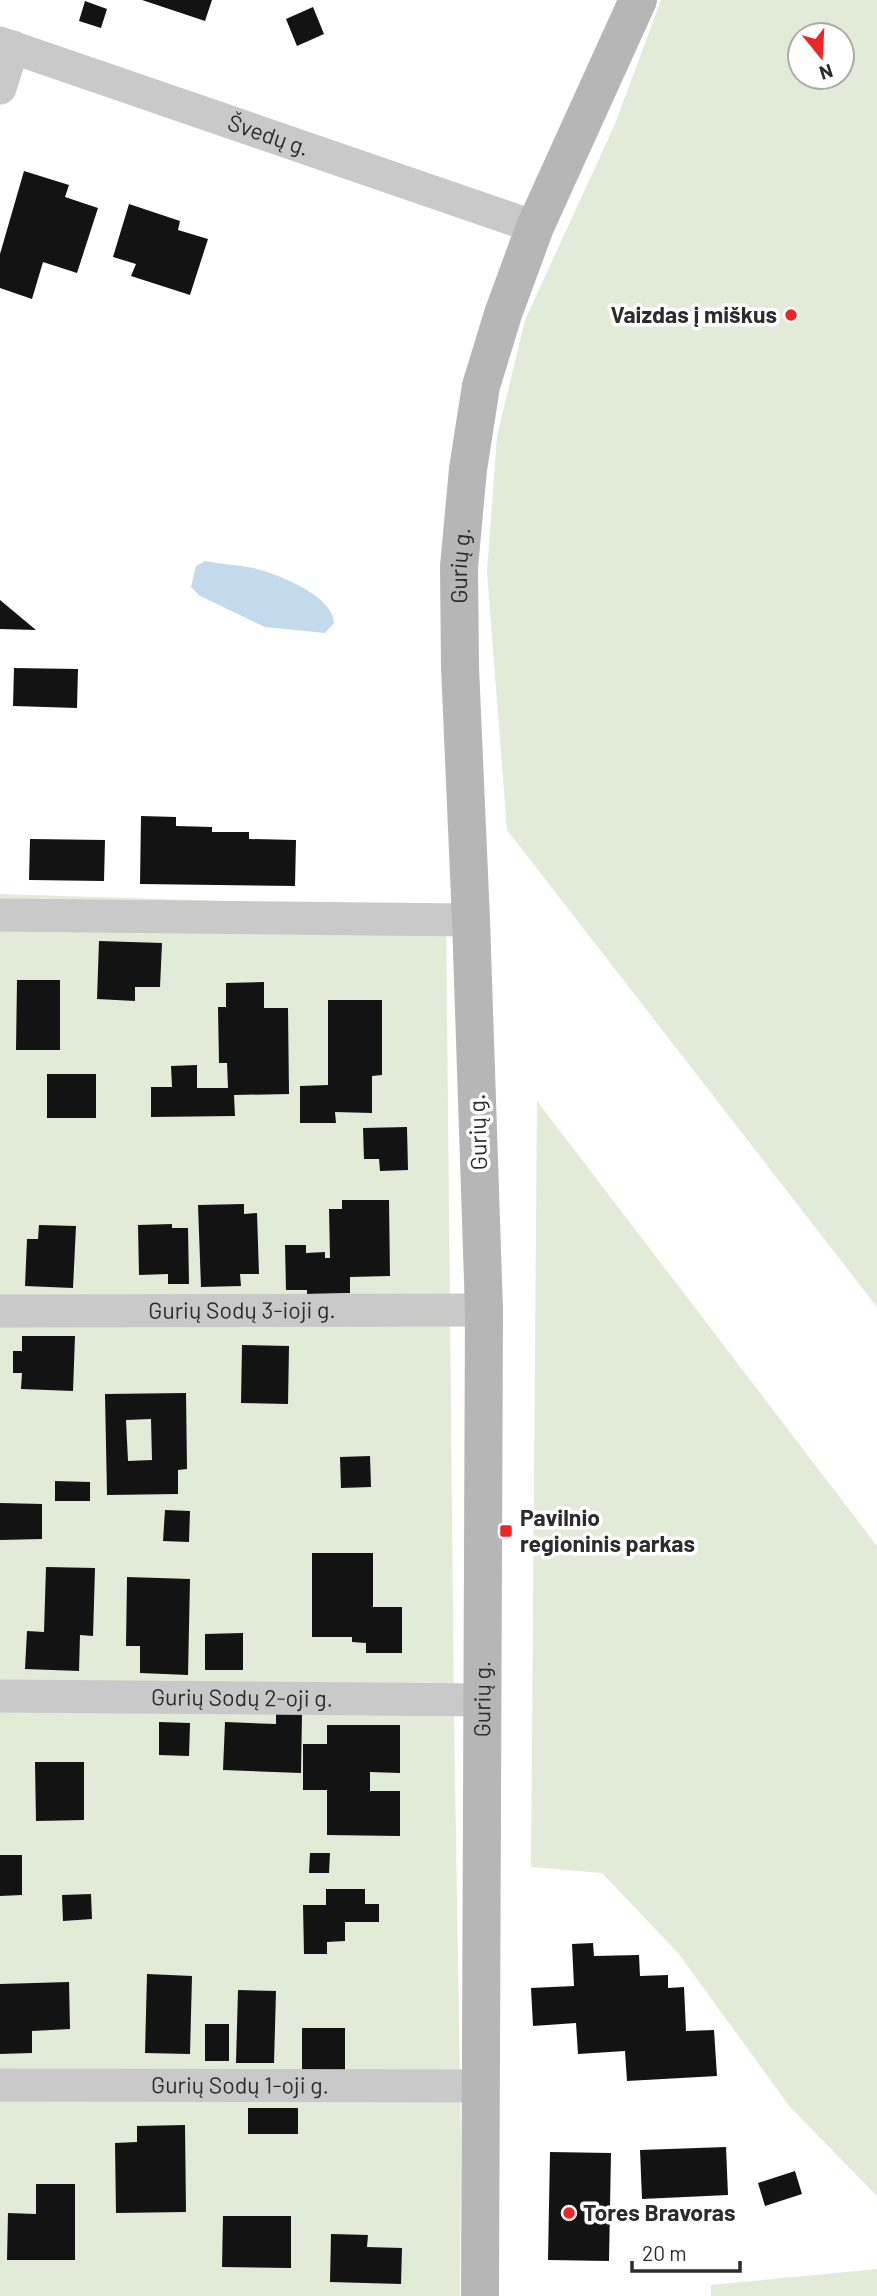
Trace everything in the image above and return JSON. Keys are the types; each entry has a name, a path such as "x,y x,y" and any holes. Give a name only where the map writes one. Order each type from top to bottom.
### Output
{"street":[{"name":"Gurių g.","path":"480,2296 484,1310 459,567 468,469 481,386 503,314 535,227 638,0"},
{"name":"Švedų g.","path":"7,45 535,227"},
{"path":"0,88 7,45"},
{"path":"0,915 471,920"},
{"name":"Gurių Sodų 3-ioji g.","path":"0,1311 484,1310"},
{"name":"Gurių Sodų 2-oji g.","path":"0,1696 484,1700"},
{"name":"Gurių Sodų 1-oji g.","path":"0,2085 481,2086"}],"green space":[{"path":"661,0 877,0 877,1307 507,830 487,572 497,436 525,320 615,124"},
{"path":"0,894 446,908 461,2143 460,2296 0,2296"},
{"path":"537,1101 877,1546 877,2196 790,2107 678,1953 602,1873 531,1867"},
{"path":"877,2269 877,2296 711,2296 711,2285"}],"water":[{"path":"205,561 253,568 289,580 325,604 334,623 325,633 265,627 200,596 191,587 196,566"}],"building":[{"path":"142,0 212,0 205,21"},
{"path":"85,1 107,9 101,28 79,21"},
{"path":"313,7 324,34 297,46 286,19"},
{"path":"24,171 69,185 65,197 98,208 77,273 43,262 32,299 0,288 0,254"},
{"path":"129,204 180,221 178,230 208,239 190,295 131,276 136,264 113,257"},
{"path":"0,600 36,630 0,629"},
{"path":"14,668 78,669 77,708 13,706"},
{"path":"141,816 176,817 176,826 212,827 212,832 249,832 249,839 296,840 295,886 140,884"},
{"path":"30,839 105,840 104,881 29,880"},
{"path":"99,941 162,943 160,987 135,987 135,1001 97,999"},
{"path":"17,980 60,980 60,1050 16,1050"},
{"path":"264,982 264,1008 288,1008 289,1094 234,1095 235,1116 151,1117 151,1087 172,1087 171,1066 197,1065 197,1088 228,1088 227,1063 219,1063 218,1007 226,1007 226,983"},
{"path":"328,1000 382,1000 382,1075 372,1076 372,1113 335,1112 336,1123 300,1123 300,1086 328,1085"},
{"path":"47,1074 96,1074 96,1118 47,1118"},
{"path":"407,1127 408,1170 380,1171 379,1159 364,1159 363,1128"},
{"path":"342,1200 389,1200 390,1276 350,1277 350,1293 307,1294 307,1290 286,1290 285,1245 306,1245 306,1253 325,1252 325,1258 330,1258 329,1209 342,1209"},
{"path":"244,1204 244,1214 257,1213 259,1274 240,1274 241,1286 201,1287 198,1205"},
{"path":"172,1224 172,1228 188,1228 189,1284 168,1284 168,1274 139,1275 138,1225"},
{"path":"39,1225 76,1226 73,1288 25,1286 27,1239 38,1239"},
{"path":"22,1336 75,1336 73,1391 21,1389 22,1373 13,1373 13,1351 22,1351"},
{"path":"242,1345 289,1346 288,1404 241,1403"},
{"path":"186,1393 187,1469 178,1470 178,1494 107,1495 105,1394","holes":["151,1419 152,1460 128,1461 126,1420"]},
{"path":"370,1456 371,1487 341,1488 340,1457"},
{"path":"55,1481 90,1482 90,1501 55,1501"},
{"path":"0,1503 42,1504 42,1539 0,1540"},
{"path":"165,1510 190,1511 189,1542 163,1541"},
{"path":"312,1553 373,1553 373,1607 402,1607 402,1653 366,1653 366,1643 352,1642 352,1637 312,1637"},
{"path":"46,1567 95,1568 93,1636 80,1635 79,1671 25,1669 27,1631 44,1632"},
{"path":"127,1577 190,1579 188,1675 140,1673 140,1646 126,1646"},
{"path":"243,1633 243,1670 205,1670 205,1634"},
{"path":"276,1713 302,1714 301,1773 223,1770 225,1722 276,1724"},
{"path":"159,1722 190,1723 189,1756 159,1755"},
{"path":"327,1725 400,1725 400,1773 370,1772 370,1791 400,1791 400,1836 327,1835 327,1790 303,1790 303,1744 327,1744"},
{"path":"35,1762 84,1762 84,1820 36,1821"},
{"path":"310,1853 330,1853 329,1873 309,1873"},
{"path":"0,1855 22,1855 22,1895 0,1896"},
{"path":"326,1889 365,1889 365,1904 379,1904 379,1922 345,1922 345,1941 327,1942 327,1954 304,1954 303,1905 326,1905"},
{"path":"91,1894 92,1919 63,1921 62,1895"},
{"path":"593,1943 594,1956 639,1955 640,1976 668,1975 668,1988 684,1987 686,2031 714,2030 717,2076 627,2081 625,2051 578,2054 576,2023 533,2026 531,1988 574,1986 572,1944"},
{"path":"147,1974 192,1976 190,2054 145,2053"},
{"path":"69,1982 70,2029 32,2031 32,2053 0,2054 0,1984"},
{"path":"238,1990 276,1991 274,2063 236,2063"},
{"path":"205,2024 229,2024 229,2061 205,2061"},
{"path":"302,2028 345,2028 345,2070 302,2070"},
{"path":"248,2108 298,2108 298,2134 248,2134"},
{"path":"185,2125 186,2212 116,2213 115,2143 137,2142 137,2126"},
{"path":"726,2147 728,2195 642,2199 640,2150"},
{"path":"550,2152 611,2153 609,2261 548,2260"},
{"path":"795,2171 802,2194 765,2206 758,2183"},
{"path":"36,2184 75,2184 75,2260 7,2260 8,2213 36,2214"},
{"path":"223,2216 291,2216 291,2268 222,2267"},
{"path":"331,2234 368,2235 367,2247 402,2248 401,2284 330,2282"}],"place":[{"name":"Vaizdas į miškus","path":"791,315"},
{"name":"Pavilnio regioninis parkas","path":"506,1531"},
{"name":"Tores Bravoras","path":"569,2213"}]}
